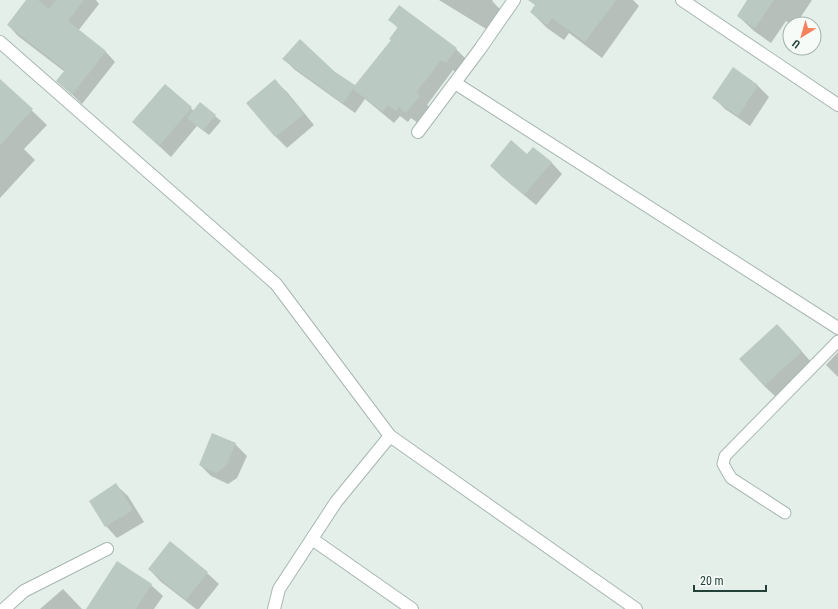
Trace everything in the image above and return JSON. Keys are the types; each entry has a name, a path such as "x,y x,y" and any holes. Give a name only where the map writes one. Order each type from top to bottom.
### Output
{"street":[{"path":"418,132 480,49 514,0"},
{"path":"682,0 838,105"},
{"path":"0,42 276,284 390,436 636,609"},
{"path":"455,82 838,328"},
{"path":"274,609 279,589 336,502 390,436"},
{"path":"312,539 412,609"},
{"path":"4,609 24,591 107,549"}],"lane":[{"path":"786,513 731,478 723,464 725,456 838,341"}],"building":[{"path":"26,0 38,0 49,9 56,0 84,0 68,21 106,51 72,95 56,81 65,70 7,25"},
{"path":"528,0 616,0 585,42 552,18 547,25 530,12 535,5"},
{"path":"747,0 774,0 755,28 737,16"},
{"path":"399,5 457,48 446,63 441,60 416,93 420,96 406,113 399,107 396,111 388,105 383,112 353,89 343,103 282,59 300,39 335,72 355,85 391,40 389,39 398,27 388,20"},
{"path":"733,67 758,85 738,116 712,98"},
{"path":"0,79 33,109 0,145"},
{"path":"275,79 304,114 275,137 246,103"},
{"path":"165,84 192,107 159,146 132,122"},
{"path":"200,102 216,115 203,130 187,118"},
{"path":"511,140 527,154 533,147 552,162 524,195 490,166"},
{"path":"777,324 802,351 764,386 739,359"},
{"path":"212,433 236,443 226,466 216,473 199,465"},
{"path":"116,483 133,510 105,527 89,501"},
{"path":"170,541 208,572 186,600 148,569"},
{"path":"117,561 152,584 136,609 86,609"}]}
